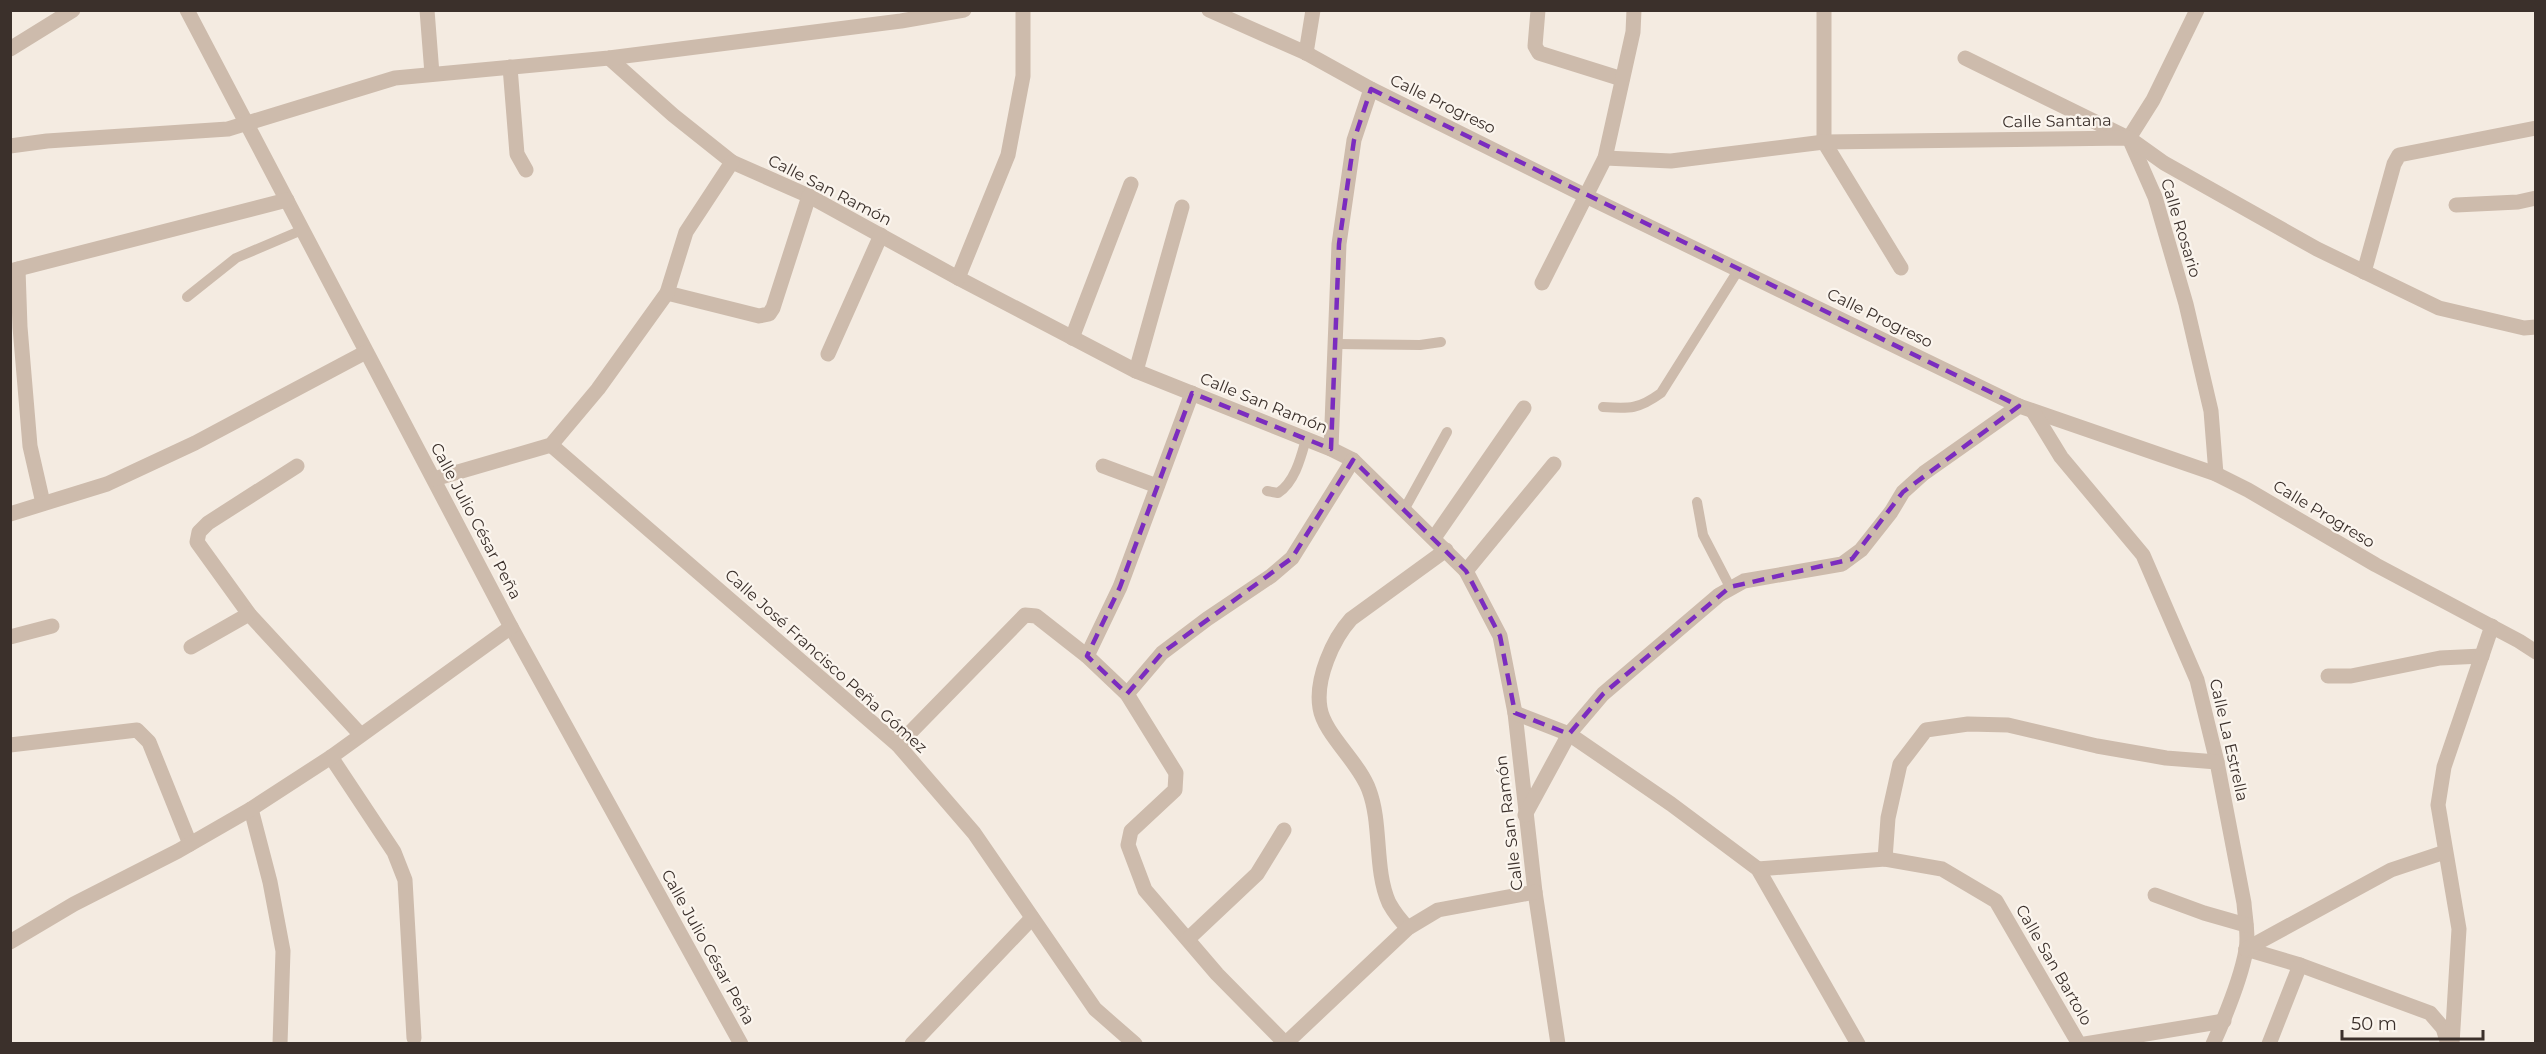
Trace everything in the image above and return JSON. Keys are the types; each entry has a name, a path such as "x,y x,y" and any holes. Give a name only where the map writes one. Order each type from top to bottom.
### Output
{"street":[{"path":"10,49 73,10"},
{"name":"Calle Julio César Peña","path":"186,10 511,627 741,1044"},
{"path":"427,10 432,74"},
{"path":"10,146 47,141 228,129 395,78 609,58 901,21 964,10"},
{"path":"958,278 1008,155 1023,76 1023,10"},
{"name":"Calle Progreso","path":"1209,10 1306,52 1371,89 1586,196 2034,413 2216,474 2535,652"},
{"path":"1306,52 1313,10"},
{"path":"1538,10 1535,46 1539,53 1623,79"},
{"path":"1542,283 1605,158 1633,32 1634,10"},
{"path":"1824,10 1824,142 1901,268"},
{"path":"1965,58 2129,138 2153,100 2197,10"},
{"name":"Calle San Ramón","path":"609,58 673,115 732,162 809,196 958,278 1136,371 1331,448 1353,460 1446,550 1466,572 1500,636 1515,713 1535,892 1558,1044"},
{"path":"510,67 517,154 526,170"},
{"path":"1331,448 1340,244 1354,140 1371,89"},
{"path":"2364,272 2394,164 2399,155 2535,128"},
{"name":"Calle Santana","path":"1605,158 1671,161 1824,142 2129,138 2164,163 2317,249 2439,308 2524,328 2535,327"},
{"name":"Calle Rosario","path":"2129,138 2155,197 2186,304 2211,411 2216,474"},
{"path":"434,479 551,445 598,389 667,293 686,232 732,162"},
{"path":"1072,338 1131,184"},
{"path":"667,293 759,316 769,314 773,308 809,196"},
{"path":"2456,205 2518,202 2535,198"},
{"path":"43,503 30,446 14,270 287,200"},
{"path":"1136,371 1182,207"},
{"path":"828,354 881,236"},
{"path":"10,514 117,480 195,443 366,352"},
{"path":"1087,656 1120,587 1191,393"},
{"path":"1526,815 1569,734 1604,694 1730,587 1744,581 1842,564 1852,559 1883,522 1903,492 1924,473 2019,406"},
{"path":"1434,538 1524,408"},
{"name":"Calle La Estrella","path":"2034,413 2061,457 2143,555 2197,680 2217,762 2244,903 2246,925 2246,949 2223,1021 2213,1044"},
{"name":"Calle José Francisco Peña Gómez","path":"551,445 898,745 974,833 1095,1009 1135,1044"},
{"path":"1127,694 1162,653 1207,619 1271,576 1292,558 1353,460"},
{"path":"1466,572 1554,464"},
{"path":"297,466 208,523 199,532 197,542 249,614 360,734"},
{"path":"1103,466 1157,486"},
{"path":"1408,928 1388,901 1369,789 1358,768 1327,726 1320,709 1320,690 1326,663 1342,628 1351,619 1446,550"},
{"path":"191,647 249,614"},
{"path":"898,745 1025,615 1036,616 1087,656 1127,694 1176,773 1175,790 1131,831 1128,845 1145,890 1217,974 1285,1043 1408,928 1438,910 1535,892"},
{"path":"10,637 52,626"},
{"path":"2450,1044 2459,929 2438,805 2444,767 2492,626"},
{"path":"10,942 74,904 190,844 251,809 331,757 511,627"},
{"path":"2328,676 2351,676 2440,658 2482,656"},
{"path":"1515,713 1569,734 1671,804 1758,869 1858,1044"},
{"path":"1885,859 1888,818 1900,764 1926,730 1968,724 2008,725 2120,750 2166,758 2217,762"},
{"path":"10,745 137,730 149,742 190,844"},
{"path":"331,757 394,852 405,880 414,1038"},
{"path":"251,809 270,882 283,951 280,1044"},
{"path":"1188,939 1257,874 1284,830"},
{"path":"2246,949 2391,870 2445,852"},
{"name":"Calle San Bartolo","path":"1758,869 1885,859 1942,869 1996,901 2079,1044"},
{"path":"2155,895 2246,925"},
{"path":"912,1044 1032,918"},
{"path":"2246,949 2300,965 2430,1013 2443,1028 2450,1044"},
{"path":"2269,1044 2300,965"},
{"path":"2085,1044 2223,1021"}],"lane":[{"path":"187,297 236,258 302,230"},
{"path":"1603,407 1636,407 1661,393 1739,269"},
{"path":"1336,344 1420,345 1442,342"},
{"path":"1404,510 1446,432"},
{"path":"1266,491 1278,493 1284,489 1299,463 1306,439"},
{"path":"1697,502 1703,535 1730,587"}],"highlighted area":[{"path":"1371,89 2019,406 1903,492 1852,559 1730,587 1603,694 1569,734 1515,713 1500,636 1466,571 1353,460 1292,558 1162,653 1127,694 1087,656 1120,587 1192,393 1331,449 1339,244 1354,140"}]}
